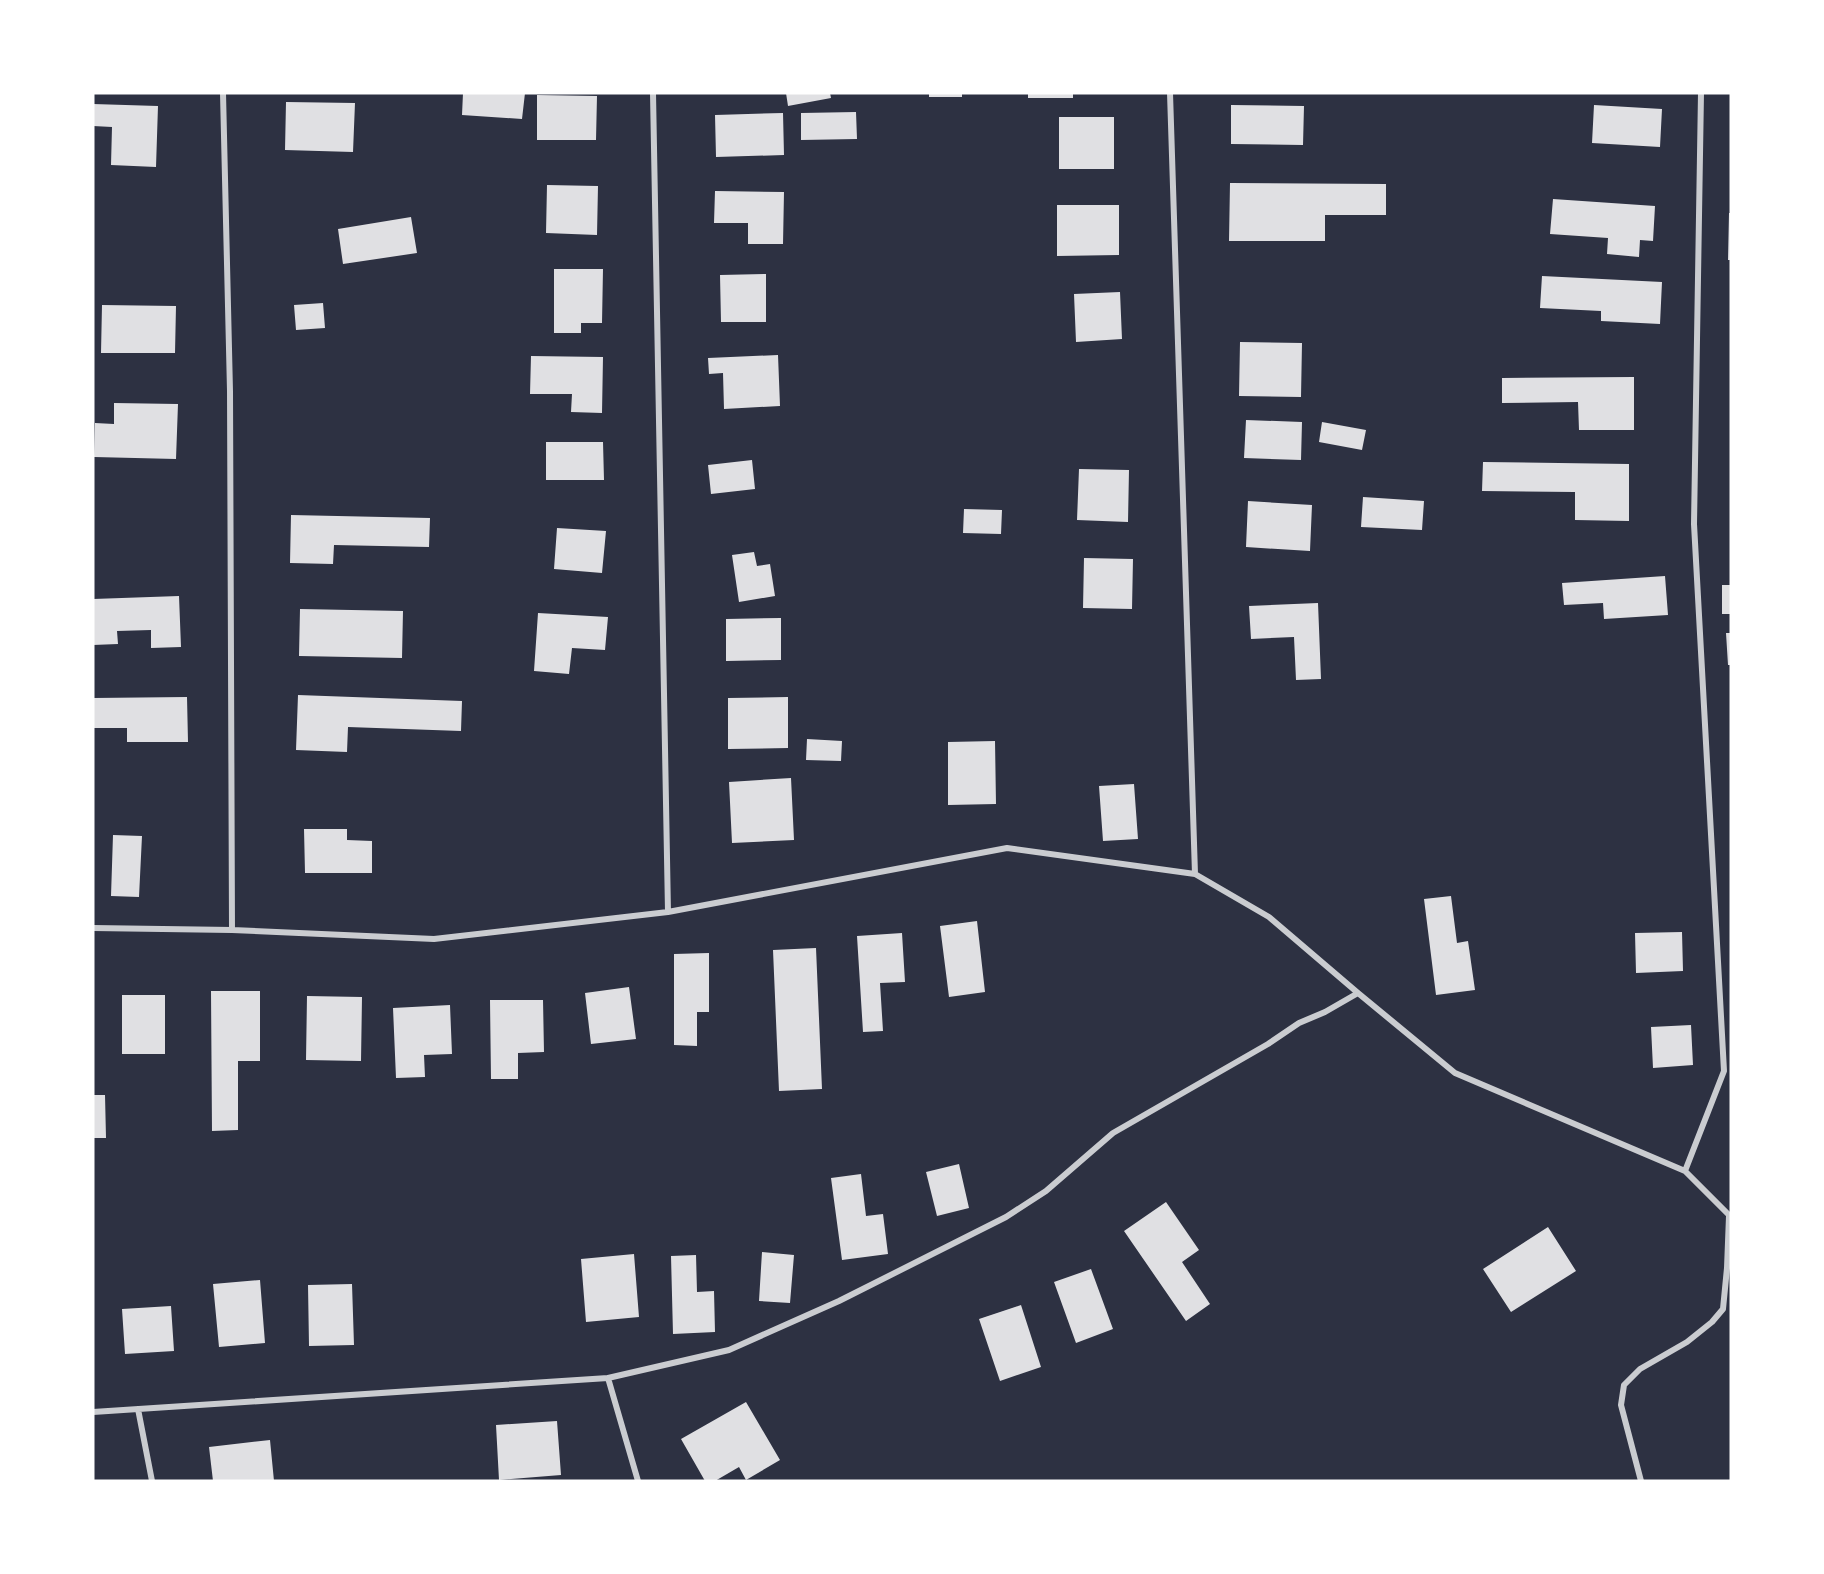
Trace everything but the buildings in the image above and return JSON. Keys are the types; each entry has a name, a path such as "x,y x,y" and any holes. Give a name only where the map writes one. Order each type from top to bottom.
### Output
{"street":[{"path":"223,93 230,391 232,930"},
{"path":"653,93 668,912"},
{"path":"1170,93 1195,874"},
{"path":"1685,1172 1724,1071 1694,524 1701,93"},
{"path":"93,928 232,930 434,939 668,912 1008,848 1195,874 1269,917 1455,1072 1685,1172 1730,1216 1723,1309 1712,1322 1687,1342 1640,1369 1624,1385 1621,1405 1641,1481"},
{"path":"93,1412 608,1378 729,1350 839,1301 1006,1217 1046,1191 1113,1133 1268,1044 1299,1023 1325,1012 1358,993"},
{"path":"608,1378 638,1481"},
{"path":"138,1409 152,1481"}]}
